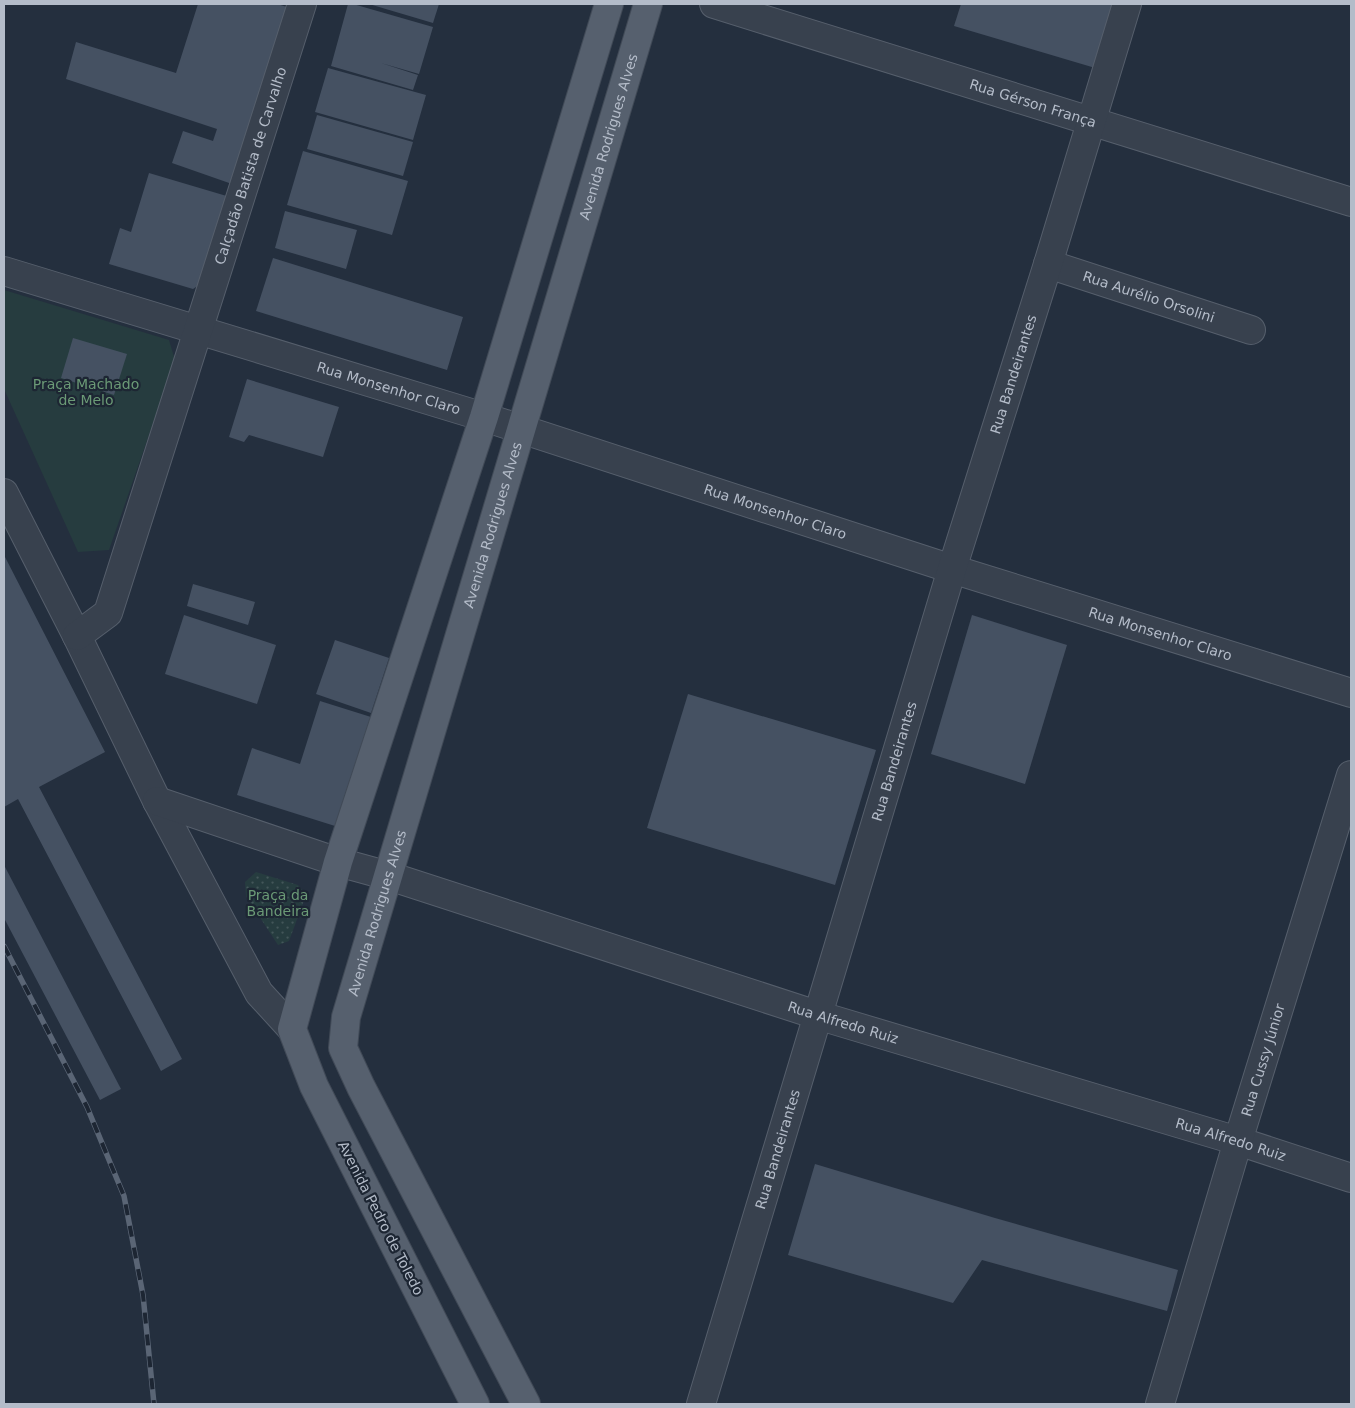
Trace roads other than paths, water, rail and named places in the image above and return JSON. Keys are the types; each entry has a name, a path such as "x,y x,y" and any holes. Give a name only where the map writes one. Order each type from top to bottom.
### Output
{"main road":[{"path":"292,1029 338,862 484,417 609,4"},
{"name":"Avenida Rodrigues Alves","path":"526,1404 361,1087 343,1048 346,1017 648,4"},
{"name":"Avenida Pedro de Toledo","path":"292,1029 314,1086 475,1404"}],"street":[{"name":"Calçadão Batista de Carvalho","path":"199,329 302,4"},
{"name":"Rua Gérson França","path":"714,4 1351,202"},
{"name":"Rua Bandeirantes","path":"701,1404 952,568 1048,264 1127,4"},
{"name":"Rua Aurélio Orsolini","path":"1048,264 1250,330"},
{"path":"4,271 199,329 108,613 76,636"},
{"name":"Rua Monsenhor Claro","path":"199,329 484,417 952,568 1351,693"},
{"path":"4,494 157,801 259,993 292,1029"},
{"name":"Rua Cussy Júnior","path":"1160,1404 1238,1141 1351,775"},
{"path":"157,801 338,862"},
{"name":"Rua Alfredo Ruiz","path":"338,862 389,876 817,1015 1238,1141 1351,1178"}],"railway":[{"path":"4,946 87,1107 124,1196 143,1295 154,1404"}],"park label":[{"name":"Praça Machado de Melo","path":"86,392"},
{"name":"Praça da Bandeira","path":"278,904"}]}
